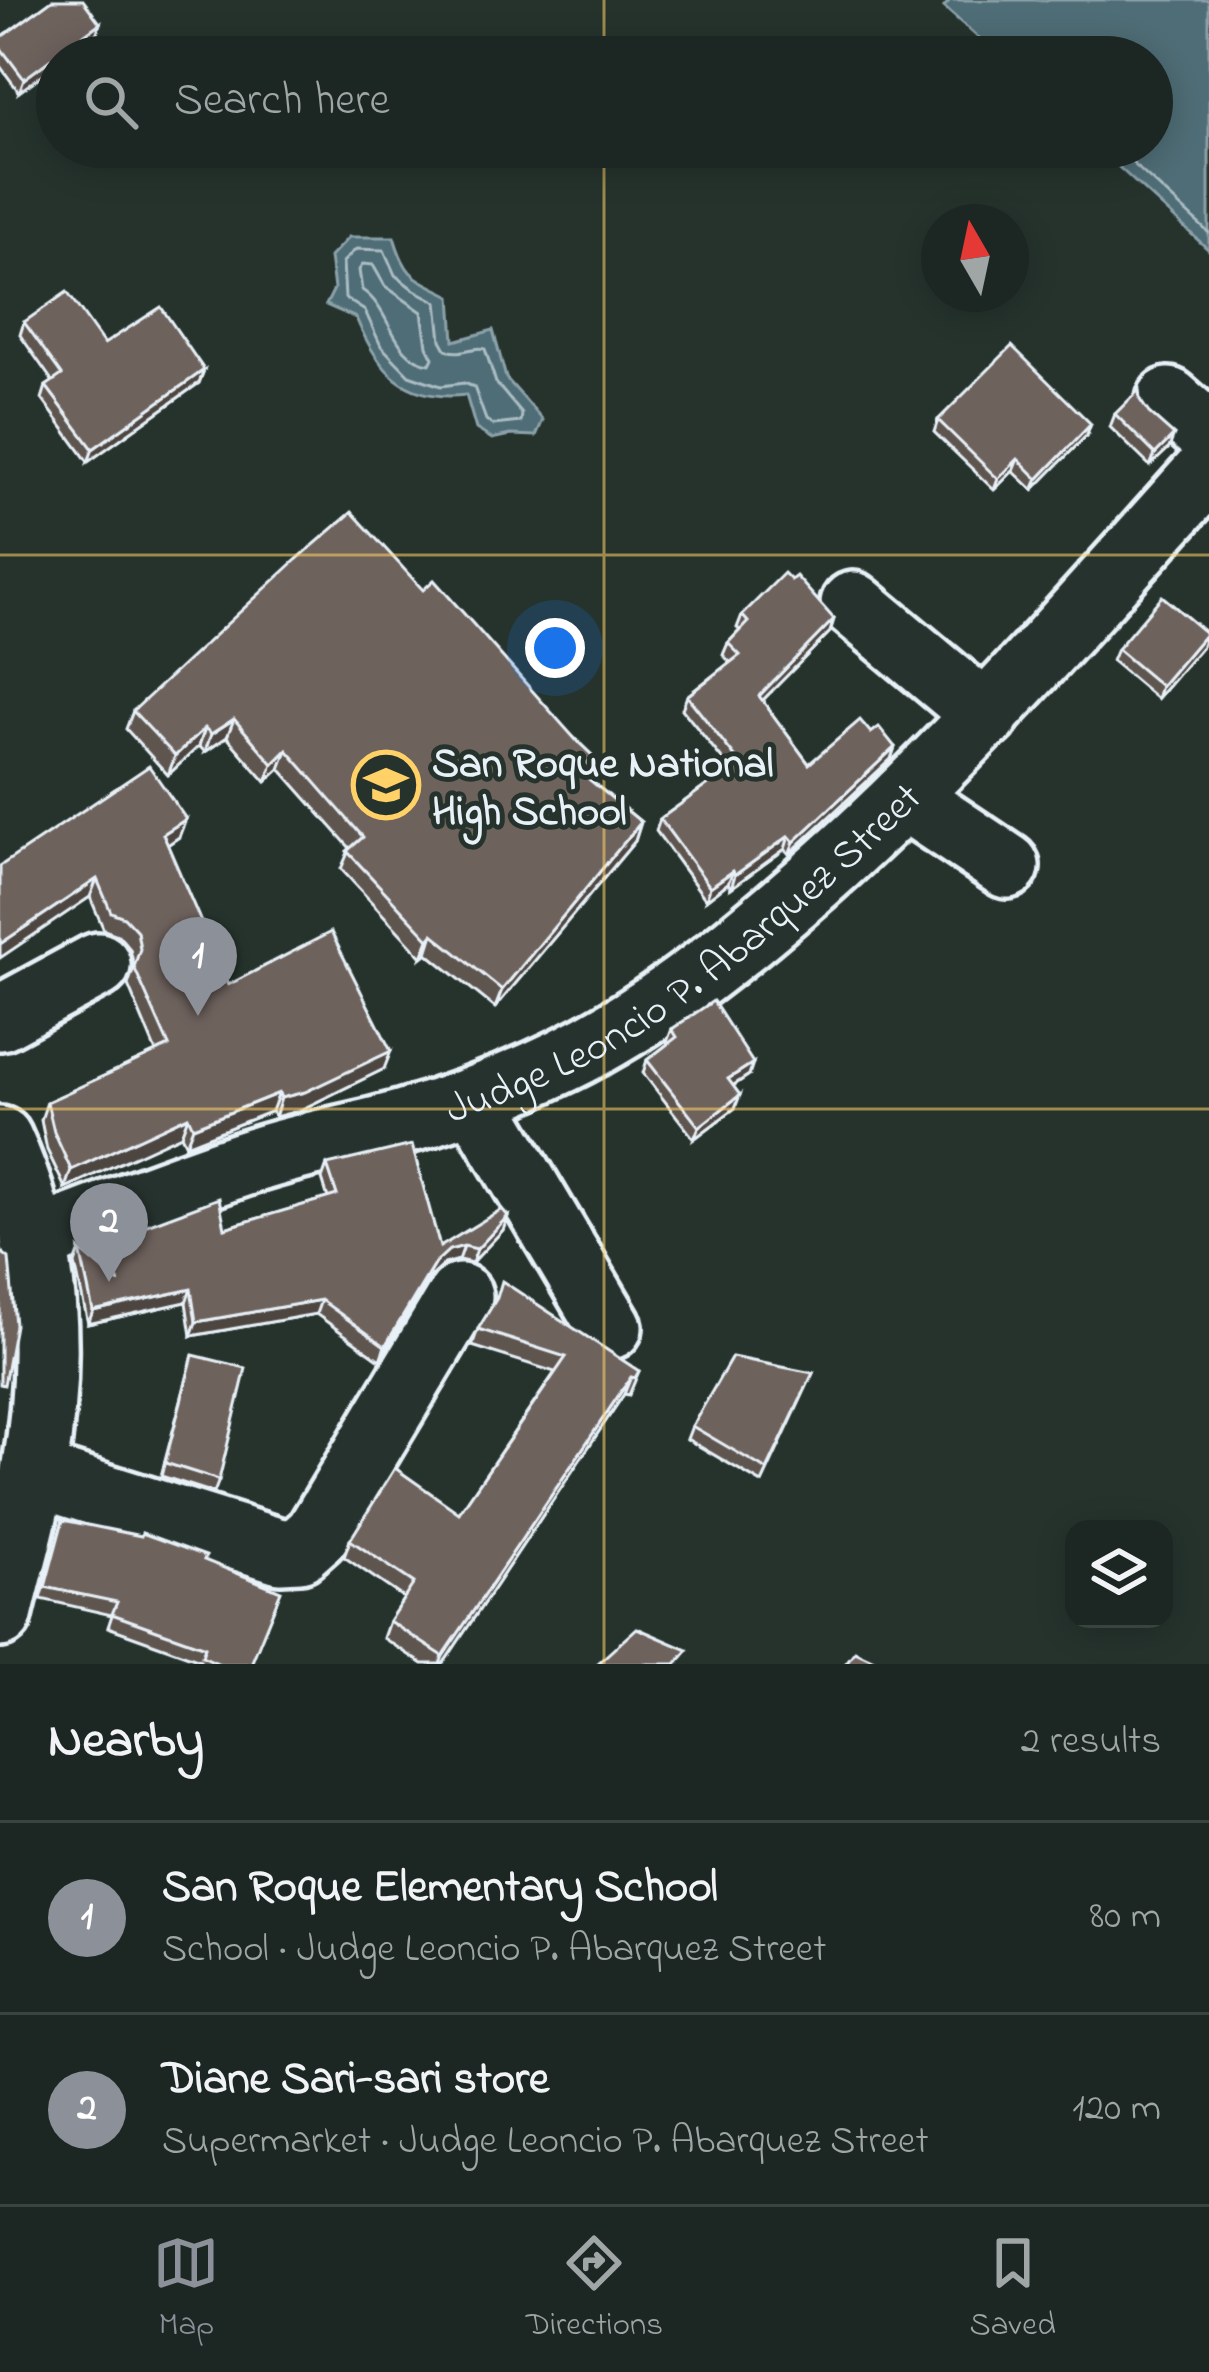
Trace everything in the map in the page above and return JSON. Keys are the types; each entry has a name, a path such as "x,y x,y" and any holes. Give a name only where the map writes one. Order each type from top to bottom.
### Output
{"street":[{"name":"Judge Leoncio P. Abarquez Street","path":"34,1241 258,1159 475,1099 566,1059 659,1006 781,910 987,716 1209,469"},
{"path":"853,604 987,716"},
{"path":"904,797 1007,866"},
{"path":"0,1018 98,965"},
{"path":"475,1099 610,1327"},
{"path":"0,1138 34,1241 48,1339 34,1474 0,1615"},
{"path":"34,1474 280,1551 299,1550 317,1534 460,1295"}],"water":[{"path":"950,0 1209,0 1209,250 1120,168 1173,168 1173,36 976,36 944,7"},
{"path":"349,237 394,237 413,275 451,296 454,341 493,330 506,378 543,420 536,436 492,439 476,429 466,395 426,394 385,368 356,318 326,305 334,289 330,257"}],"building":[{"path":"52,0 83,0 100,23 82,36 36,36 36,70 24,79 0,47 0,38"},
{"path":"67,292 104,344 161,307 204,370 93,449 46,386 62,375 24,322"},
{"path":"1012,346 1091,424 1038,479 1018,459 998,479 938,420"},
{"path":"1139,390 1149,413 1174,435 1155,454 1115,414"},
{"name":"San Roque National High School","path":"352,512 423,590 434,580 593,756 579,771 641,822 502,990 433,934 429,939 347,851 363,837 287,750 273,764 234,719 211,734 205,728 175,756 133,711"},
{"path":"784,573 791,580 796,576 834,619 759,696 809,764 860,720 871,733 879,727 895,747 794,842 789,836 710,887 660,819 739,762 687,696 740,655 728,643 748,622 742,615"},
{"path":"1162,596 1206,633 1161,686 1117,649"},
{"path":"149,766 186,819 163,834 228,985 331,932 391,1051 305,1092 281,1098 279,1093 193,1127 188,1116 71,1170 47,1102 169,1046 134,967 140,949 137,931 124,917 111,912 97,879 0,944 0,866"},
{"path":"713,1001 753,1063 728,1079 740,1095 699,1127 647,1060 677,1037 672,1029"},
{"path":"412,1145 440,1247 502,1209 508,1216 477,1249 449,1250 435,1263 385,1346 321,1300 196,1322 191,1289 93,1311 80,1250 119,1283 101,1242 219,1198 225,1228 337,1195 327,1165"},
{"path":"0,1251 9,1258 15,1325 4,1385 0,1384"},
{"path":"502,1281 639,1371 443,1656 389,1621 414,1583 350,1540 395,1468 459,1513 566,1357 478,1329"},
{"path":"193,1355 246,1368 219,1480 165,1463"},
{"path":"732,1357 813,1373 767,1470 692,1426"},
{"path":"63,1520 142,1533 281,1591 251,1664 220,1664 202,1656 205,1647 112,1614 117,1602 45,1587"},
{"path":"637,1628 688,1650 676,1664 597,1664"},
{"path":"855,1651 883,1664 845,1664"}],"place":[{"name":"San Roque National High School","path":"386,785"},
{"name":"San Roque Elementary School","path":"198,1016"},
{"name":"Diane Sari-sari store","path":"109,1282"}]}
